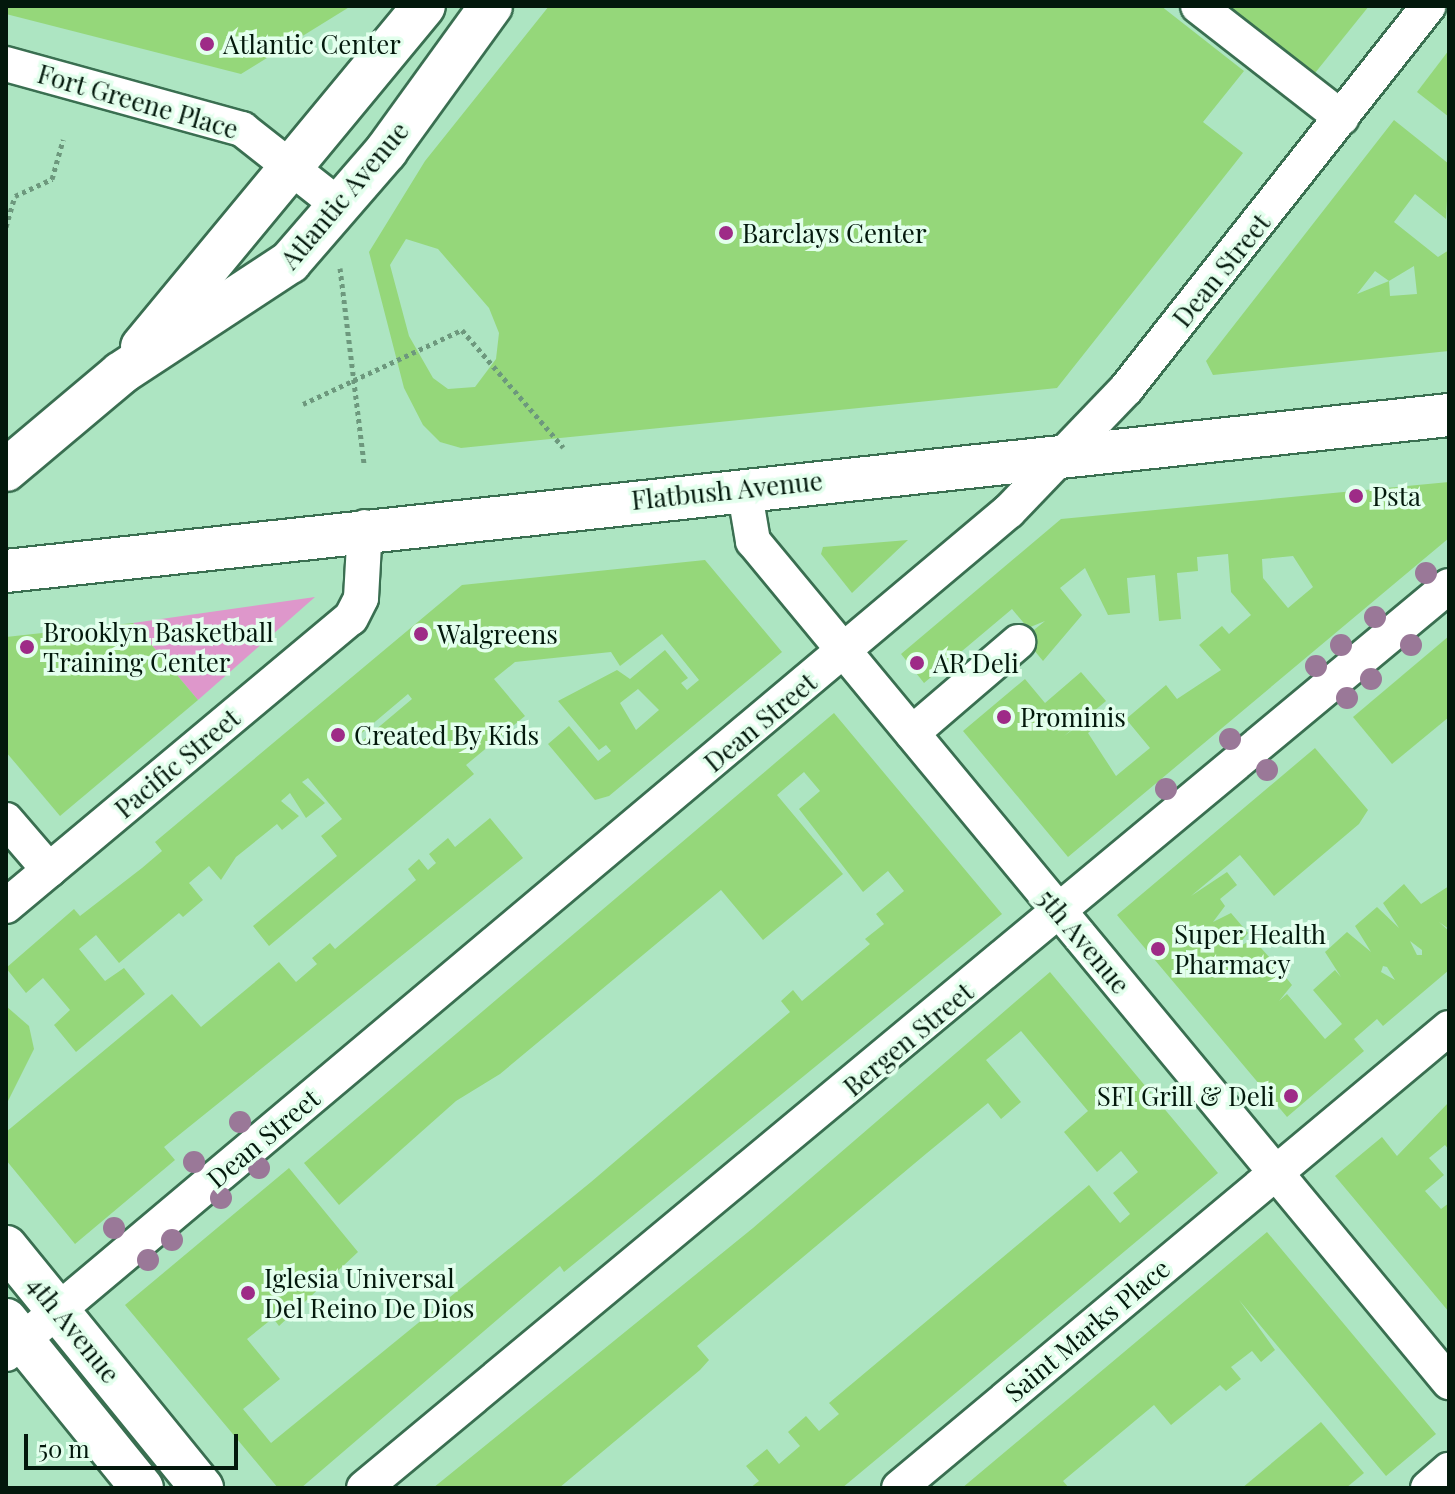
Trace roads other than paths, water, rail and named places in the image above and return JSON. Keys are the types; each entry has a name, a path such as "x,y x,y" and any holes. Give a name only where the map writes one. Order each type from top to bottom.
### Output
{"main road":[{"name":"Atlantic Avenue","path":"121,373 295,168 424,6"},
{"name":"Atlantic Avenue","path":"6,470 121,373 270,281 340,206 491,6"},
{"name":"Flatbush Avenue","path":"6,571 365,527 1449,415"},
{"name":"4th Avenue","path":"6,1247 202,1488"},
{"name":"4th Avenue","path":"12,1338 142,1488"}],"street":[{"path":"1198,6 1248,39 1342,118"},
{"name":"Dean Street","path":"12,1338 59,1309 844,651 1065,455 1342,118 1429,6"},
{"name":"Fort Greene Place","path":"6,64 229,125 295,168 340,206"},
{"name":"5th Avenue","path":"744,488 753,541 1449,1382"},
{"name":"Pacific Street","path":"6,906 351,618 361,598 365,527"},
{"name":"Bergen Street","path":"364,1488 1060,913 1449,586"},
{"path":"912,733 1018,642"},
{"path":"6,820 49,870"},
{"name":"Saint Marks Place","path":"899,1488 1449,1028"},
{"path":"1428,1488 1449,1470"}],"place":[{"name":"Atlantic Center","path":"207,44"},
{"name":"Barclays Center","path":"726,233"},
{"name":"Psta","path":"1356,496"},
{"name":"Walgreens","path":"421,634"},
{"name":"Brooklyn Basketball Training Center","path":"27,647"},
{"name":"AR Deli","path":"917,663"},
{"name":"Prominis","path":"1004,717"},
{"name":"Created By Kids","path":"338,735"},
{"name":"Super Health Pharmacy","path":"1158,949"},
{"name":"SFI Grill & Deli","path":"1291,1096"},
{"name":"Iglesia Universal Del Reino De Dios","path":"248,1293"}]}
